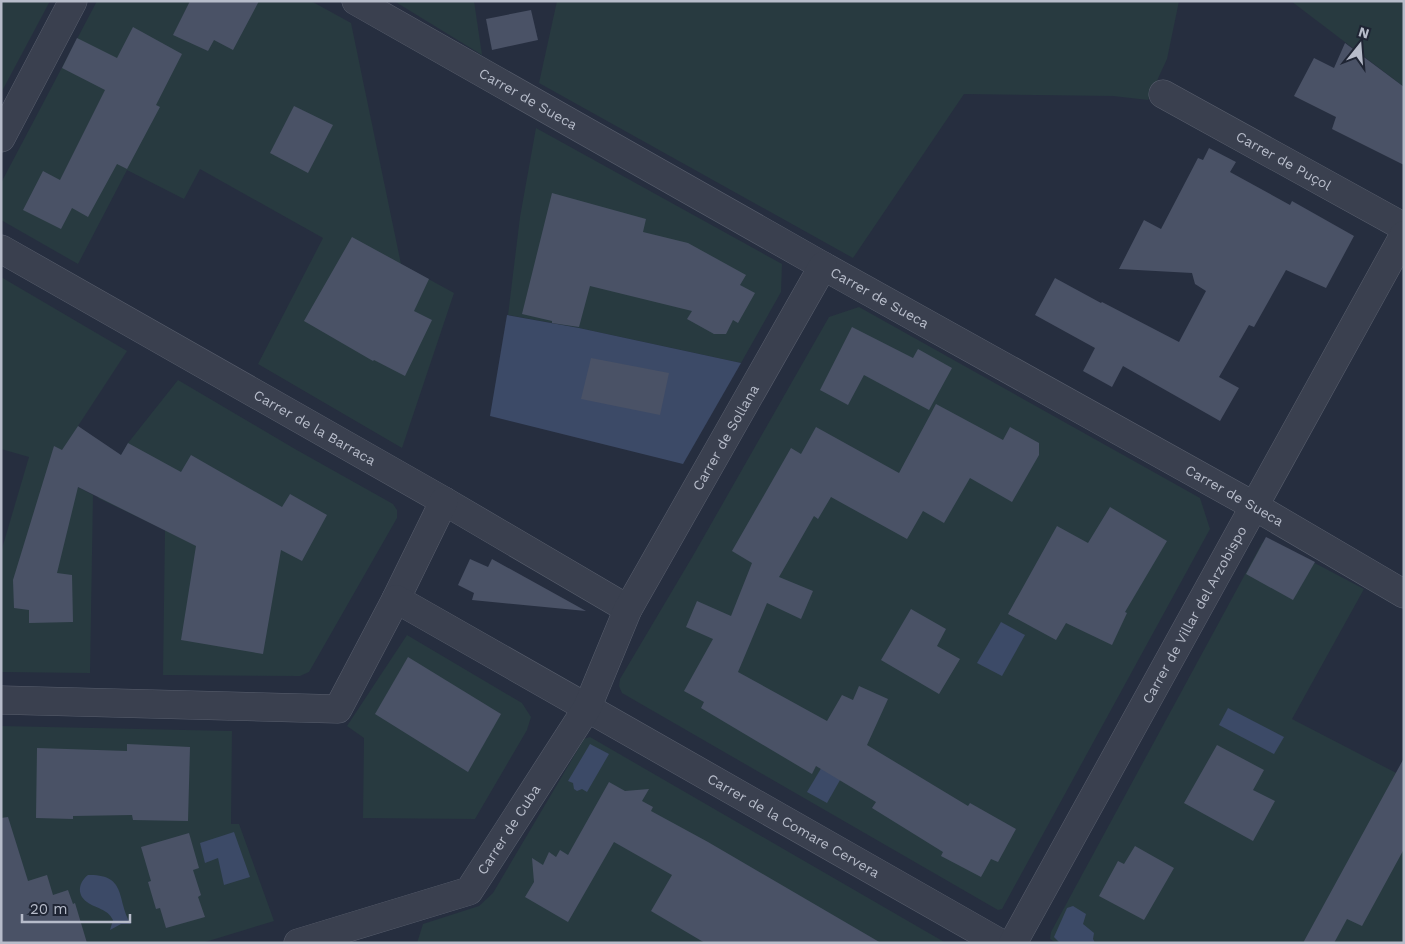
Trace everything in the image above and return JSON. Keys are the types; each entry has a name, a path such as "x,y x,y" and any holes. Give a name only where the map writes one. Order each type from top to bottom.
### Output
{"street":[{"path":"1,138 73,1"},
{"name":"Carrer de Sueca","path":"356,1 823,266 1254,506 1404,594"},
{"name":"Carrer de Puçol","path":"1163,94 1404,227"},
{"name":"Carrer de Villar del Arzobispo","path":"1013,943 1404,235"},
{"name":"Carrer de la Barraca","path":"1,249 444,501 628,609"},
{"name":"Carrer de Sollana","path":"628,609 823,266"},
{"path":"1,700 338,708 396,599 444,501"},
{"name":"Carrer de la Comare Cervera","path":"396,599 1000,943"},
{"name":"Carrer de Cuba","path":"298,943 469,891 587,708 628,609"}],"shaded area":[{"path":"1,1 50,1 1,93"},
{"path":"97,1 311,1 351,23 401,264 454,293 402,448 258,364 323,238 200,169 184,199 127,170 78,264 1,220 1,183"},
{"path":"394,1 474,1 482,55"},
{"path":"557,1 1179,1 1167,59 1148,100 1113,96 964,94 853,258 539,83"},
{"path":"1291,1 1404,1 1404,87"},
{"path":"536,128 782,264 781,292 741,363 579,328 508,315 520,217"},
{"path":"1,277 127,351 78,426 98,440 70,483 93,495 90,673 1,672 1,552 29,457 1,449"},
{"path":"859,307 1200,498 1210,529 1002,909 998,910 622,693 619,686 620,679 694,554 829,317"},
{"path":"178,380 393,504 397,510 397,518 309,672 300,676 163,675 165,530 98,498 128,443"},
{"path":"1269,539 1364,589 1292,719 1404,777 1404,943 1056,943 1050,939 1051,932 1262,543"},
{"path":"407,635 522,703 531,717 527,730 475,819 363,818 364,738 347,726"},
{"path":"1,726 232,731 231,824 239,824 274,921 202,943 1,943"},
{"path":"590,737 946,943 417,943 423,924 479,906 493,893 584,739"}],"water":[{"path":"507,315 579,328 741,363 683,464 490,416"},
{"path":"1001,622 1025,635 1002,676 977,663"},
{"path":"1228,708 1284,737 1274,754 1219,725"},
{"path":"590,744 609,754 587,792 582,789 577,791 574,789 573,783 568,781"},
{"path":"829,755 848,766 827,803 807,792"},
{"path":"234,832 250,877 224,885 218,858 205,863 200,843"},
{"path":"88,875 101,876 115,884 131,924 121,924 110,930 113,920 111,916 87,902 81,895 82,881"},
{"path":"1073,906 1086,914 1083,924 1094,933 1093,939 1095,943 1060,943 1054,937 1067,908"}],"building":[{"path":"190,1 259,1 233,50 214,40 208,51 173,35"},
{"path":"531,10 538,40 492,50 486,19"},
{"path":"133,27 182,54 156,105 160,107 127,169 117,164 88,217 72,208 61,229 23,210 43,171 60,180 105,90 62,68 77,38 117,58"},
{"path":"1345,43 1404,87 1404,165 1332,129 1336,117 1294,96 1314,58 1334,68"},
{"path":"294,106 333,125 308,173 270,153"},
{"path":"1209,148 1236,162 1230,172 1290,205 1292,201 1354,236 1326,288 1286,270 1254,327 1249,325 1219,377 1239,388 1220,421 1123,366 1112,387 1083,371 1095,348 1035,315 1055,278 1179,342 1206,291 1195,284 1192,273 1119,269 1144,220 1161,229 1198,158 1203,160"},
{"path":"552,193 646,219 643,232 688,243 746,275 740,285 755,293 738,323 733,320 726,334 714,334 687,319 692,311 590,286 579,327 552,323 552,321 522,314"},
{"path":"352,237 429,279 414,311 432,320 405,376 373,361 304,321"},
{"path":"852,327 913,358 918,349 952,368 929,410 864,375 848,405 820,390"},
{"path":"591,358 669,373 660,415 581,399"},
{"path":"936,404 1003,440 1010,427 1039,443 1039,455 1012,502 970,478 944,523 923,511 907,539 831,497 818,519 814,516 779,577 813,591 801,619 767,603 738,672 827,721 842,695 853,700 859,686 888,699 867,745 968,806 970,803 1016,829 998,862 991,859 981,877 941,856 943,852 872,808 876,802 816,766 812,774 701,708 704,702 684,691 713,639 686,627 697,601 731,616 752,563 732,551 791,448 801,454 816,427 899,473"},
{"path":"78,426 121,455 128,443 181,472 191,455 282,507 290,494 327,515 302,561 281,550 263,654 181,640 196,546 78,487 57,573 72,575 73,622 29,623 29,610 14,608 13,580 54,446 62,450"},
{"path":"1110,507 1167,541 1125,612 1127,613 1112,645 1066,623 1056,640 1008,614 1057,526 1088,543"},
{"path":"1266,537 1315,562 1293,600 1246,574"},
{"path":"470,559 488,567 492,559 586,611 472,600 474,593 458,585"},
{"path":"911,609 946,629 937,646 960,659 939,694 881,660"},
{"path":"408,657 501,714 468,772 375,714"},
{"path":"127,744 190,747 188,821 133,820 132,815 73,816 73,819 36,818 37,748 127,751"},
{"path":"1217,745 1264,770 1253,790 1275,801 1253,841 1184,803"},
{"path":"1404,758 1404,849 1362,926 1347,919 1334,943 1303,943"},
{"path":"609,782 625,791 649,789 642,801 653,807 651,811 881,943 705,943 651,911 672,875 614,842 568,922 525,897 534,882 532,858 543,865 549,852 556,857 560,850 568,855"},
{"path":"8,817 28,881 47,875 53,895 68,890 73,904 75,903 87,943 1,943 1,818"},
{"path":"189,833 199,868 193,870 201,895 198,897 205,917 166,928 160,908 156,909 148,882 151,881 141,847"},
{"path":"1135,846 1174,868 1144,920 1099,896 1118,861 1124,864"}]}
